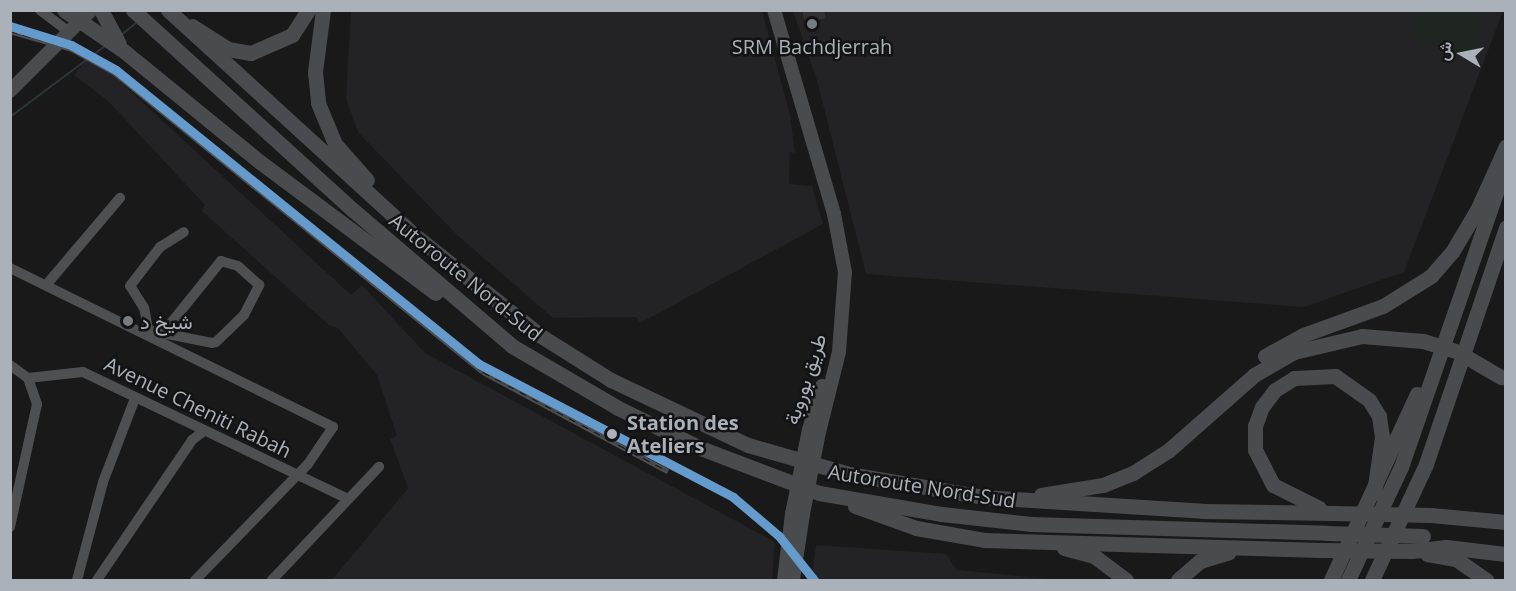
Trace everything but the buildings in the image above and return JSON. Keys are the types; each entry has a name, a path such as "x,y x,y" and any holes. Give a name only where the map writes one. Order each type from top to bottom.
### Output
{"highway":[{"path":"64,10 74,28 108,36 288,184 512,346"},
{"path":"101,10 108,36"},
{"name":"Autoroute Nord-Sud","path":"133,10 353,210 512,346 655,427 819,492 1031,524 1327,532 1423,536 1506,543"},
{"path":"168,10 218,45 244,53 263,50 292,35 308,10"},
{"name":"Autoroute Nord-Sud","path":"168,10 417,237 567,354 714,431 775,454 849,474 983,497 1182,510 1431,515 1506,522"},
{"path":"323,10 315,72 323,118 343,154 417,237"},
{"path":"983,497 1051,495 1117,481 1169,450 1271,352 1383,306 1431,276 1452,252 1477,210 1506,146"},
{"path":"1348,580 1401,467 1506,164"},
{"path":"1372,580 1389,549 1426,464 1506,227"},
{"path":"1332,580 1374,493 1461,296"},
{"path":"1215,405 1266,366 1309,346 1362,336 1423,341 1458,352 1503,379"},
{"path":"1333,513 1281,491 1258,462 1254,438 1257,417 1270,395 1285,382 1325,374 1362,391 1379,416 1382,437 1374,493"},
{"path":"819,492 936,533 1029,542 1412,551 1446,546 1506,554"},
{"path":"1029,542 1089,554 1126,580"},
{"path":"1178,580 1189,567 1214,555 1286,549"},
{"path":"1382,580 1389,549"},
{"path":"1412,551 1456,560 1485,580"}],"main road":[{"path":"10,91 90,10"},
{"name":"طريق بوروبة","path":"774,10 840,242 845,272 841,330 814,431 784,580"},
{"name":"طريق بوروبة","path":"793,580 797,514"}],"street":[{"path":"40,10 74,28"},
{"path":"46,284 120,198"},
{"path":"148,333 144,308 130,285 160,247 184,232"},
{"path":"148,333 163,333 212,343 222,340 244,315 259,285 238,266 221,261 163,333"},
{"path":"10,268 327,421 334,429 331,436 297,474 195,580"},
{"path":"10,365 28,378 37,411 10,527"},
{"name":"Avenue Cheniti Rabah","path":"28,378 78,370 348,499"},
{"path":"76,580 103,482 135,398"},
{"path":"97,580 192,440 204,430"},
{"path":"272,580 379,467"}],"shaded area":[{"path":"351,11 762,11 790,115 795,153 790,152 789,184 812,186 823,224 640,323 636,317 553,318 456,234 358,132 346,99"},
{"path":"793,11 1503,11 1404,272 1304,307 866,274 817,80"},
{"path":"1417,11 1482,11 1470,58 1411,35"},
{"path":"86,60 113,75 351,295 362,285 425,353 775,542 772,580 332,580 408,488 390,439 397,436 377,375 338,328 330,326 202,211 205,205 108,101 74,75"},
{"path":"816,545 946,554 957,570 1057,580 811,580"}],"waterway":[{"path":"120,36 136,23"},
{"path":"10,117 105,46"}],"railway":[{"path":"10,31 72,49 115,73 483,372 668,471"}],"transit line":[{"path":"10,26 71,45 116,70 479,364 733,497 779,536 814,580"}],"place":[{"name":"SRM Bachdjerrah","path":"812,24"},
{"name":"شيخ د","path":"128,321"},
{"name":"Station des Ateliers","path":"612,434"}]}
